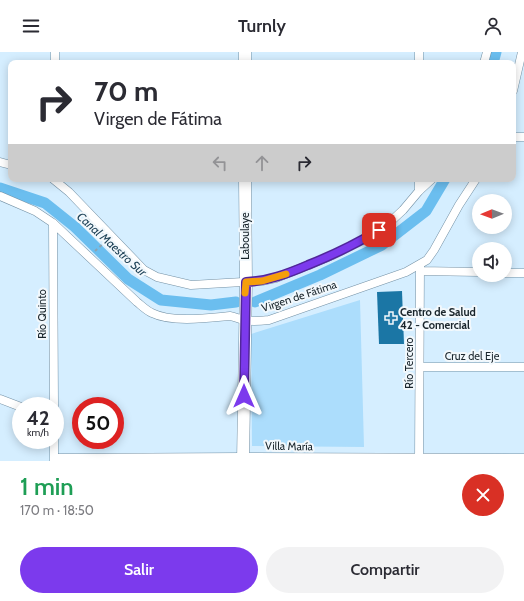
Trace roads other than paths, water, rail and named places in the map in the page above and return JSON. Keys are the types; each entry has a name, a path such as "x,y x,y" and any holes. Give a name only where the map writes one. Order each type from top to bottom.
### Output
{"main road":[{"name":"Laboulaye","path":"243,459 244,320 246,282 245,182"}],"street":[{"path":"516,78 522,52"},
{"path":"57,182 69,192 144,270 157,277 191,285 262,281 276,278 333,255 359,242 396,218 429,182"},
{"path":"419,182 419,191"},
{"name":"Virgen de Fátima","path":"0,196 35,211 54,223 138,302 152,313 184,319 230,316 244,320 268,320 420,268 434,250 459,205 474,182"},
{"name":"Río Quinto","path":"54,223 54,397"},
{"path":"420,268 472,272"},
{"name":"Río Tercero","path":"419,460 420,268"},
{"path":"512,273 524,273"},
{"name":"Cruz del Eje","path":"420,367 524,368"},
{"path":"0,400 12,404"},
{"name":"Villa María","path":"54,459 419,460 524,458"}],"waterway":[{"name":"Canal Maestro Sur","path":"494,60 496,52"},
{"name":"Canal Maestro Sur","path":"255,302 320,275 382,245 426,211 443,182"},
{"name":"Canal Maestro Sur","path":"0,188 45,203 75,227 128,279 161,300 211,305 236,302"}],"place":[{"name":"Centro de Salud 42 - Comercial","path":"391,318"}]}
